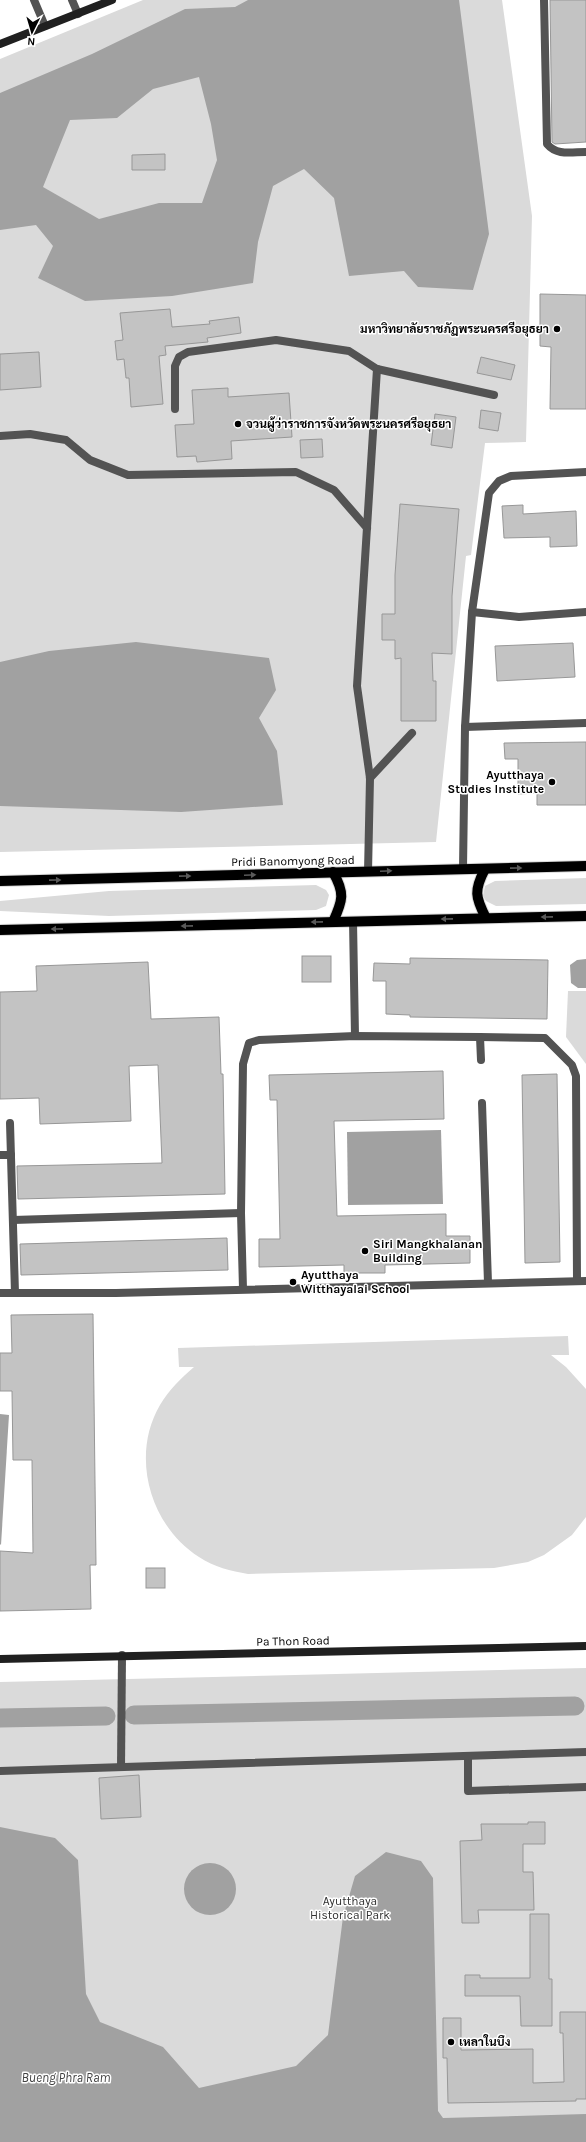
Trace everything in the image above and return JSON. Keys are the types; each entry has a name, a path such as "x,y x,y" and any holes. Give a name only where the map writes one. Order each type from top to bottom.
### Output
{"main road":[{"name":"Pridi Banomyong Road","path":"0,881 586,866"},
{"path":"485,868 477,884 477,901 486,918"},
{"path":"333,872 342,888 342,904 333,922"},
{"path":"0,930 586,916"}],"street":[{"path":"0,44 112,0"},
{"name":"Pa Thon Road","path":"0,1659 586,1646"}],"lane":[{"path":"34,0 45,26"},
{"path":"72,0 78,14"},
{"path":"544,0 547,144 553,150 562,153 586,152"},
{"path":"175,409 175,366 179,357 188,352 276,340 349,351 376,369 494,395"},
{"path":"368,872 370,778 357,686 376,369"},
{"path":"0,436 30,434 66,440 90,460 128,475 296,472 334,490 367,528"},
{"path":"463,869 465,727 472,612 489,493 499,481 511,476 586,472"},
{"path":"472,612 519,617 586,612"},
{"path":"465,727 586,724"},
{"path":"370,778 412,733"},
{"path":"353,922 355,1036"},
{"path":"0,1294 15,1293 243,1289 582,1281 576,1076 574,1071 562,1054 545,1038 355,1036 259,1040 249,1043 243,1064 241,1213 243,1289"},
{"path":"480,1037 480,1060"},
{"path":"482,1103 488,1283"},
{"path":"10,1122 15,1293"},
{"path":"0,1155 11,1155"},
{"path":"13,1220 241,1213"},
{"path":"121,1767 122,1656"},
{"path":"0,1771 586,1752"},
{"path":"468,1756 468,1791 586,1787"}],"green space":[{"path":"143,0 502,0 532,216 526,442 485,443 471,555 466,556 436,842 0,852 0,59"},
{"path":"586,878 586,904 496,906 486,901 483,896 485,886 495,881"},
{"path":"316,885 326,890 329,895 326,906 316,910 109,916 0,911 0,901 109,891"},
{"path":"568,991 586,991 586,1064 566,1037"},
{"path":"568,1336 569,1355 551,1355 566,1367 586,1389 586,1517 572,1535 544,1555 528,1562 494,1568 248,1574 223,1568 199,1557 182,1544 168,1527 157,1509 150,1488 146,1467 147,1446 151,1425 167,1394 184,1375 194,1367 179,1367 178,1348"},
{"name":"Ayutthaya Historical Park","path":"586,1668 586,2142 0,2142 0,1682"}],"water":[{"path":"248,0 459,0 489,234 473,290 418,287 404,271 349,276 334,198 304,169 273,186 258,242 253,283 172,296 85,301 38,278 53,246 36,225 0,230 0,93 92,54 185,9 235,7","holes":["199,77 211,124 217,160 202,203 159,203 99,219 43,187 70,120 117,118 153,89"]},
{"path":"136,642 269,658 276,690 259,718 277,751 283,805 181,812 0,806 0,662 49,651"},
{"path":"586,959 586,988 578,988 571,983 570,965 577,960"},
{"path":"441,1130 443,1204 348,1205 347,1132"},
{"path":"0,1414 9,1415 1,1545 0,1544"},
{"name":"Bueng Phra Ram","path":"0,1827 55,1838 78,1860 86,1994 100,2022 163,2047 199,2088 296,2066 328,2035 343,1917 355,1876 386,1852 421,1861 433,1878 438,2111 443,2118 586,2114 586,2142 0,2142"},
{"path":"205,1863 215,1863 224,1867 232,1875 236,1884 236,1894 232,1903 224,1911 215,1915 205,1915 196,1911 188,1903 184,1894 184,1884 188,1875 196,1867"}],"building":[{"path":"550,0 586,0 586,142 555,144 552,142"},
{"path":"165,154 165,170 132,170 132,155"},
{"path":"540,294 586,295 586,409 550,409 551,347 540,346"},
{"path":"170,309 172,327 210,324 209,321 239,317 241,333 207,338 208,342 165,346 166,355 159,356 163,404 131,407 129,378 126,378 124,359 117,360 115,341 123,340 120,313"},
{"path":"39,352 41,387 0,390 0,354"},
{"path":"481,357 515,365 511,380 477,373"},
{"name":"จวนผู้ว่าราชการจังหวัดพระนครศรีอยุธยา","path":"228,388 228,397 289,393 292,437 231,441 232,459 197,462 196,456 177,457 175,425 194,424 192,390"},
{"path":"481,410 501,413 498,431 479,428"},
{"path":"435,414 456,417 452,448 431,445"},
{"path":"322,439 323,457 301,458 300,440"},
{"path":"400,504 459,509 452,596 452,654 432,653 433,681 436,681 436,721 401,721 401,658 395,659 395,640 382,640 382,614 395,614 395,575"},
{"path":"523,505 523,514 576,511 577,546 550,547 550,537 504,538 502,506"},
{"path":"573,643 575,677 497,681 495,646"},
{"name":"Ayutthaya Studies Institute","path":"586,742 586,805 537,805 537,793 518,794 518,759 505,759 504,743"},
{"path":"302,956 331,956 331,982 302,982"},
{"path":"410,958 548,960 547,1019 410,1017 410,1015 386,1014 386,981 373,981 374,963 410,964"},
{"path":"148,962 151,1019 219,1017 221,1074 223,1074 225,1194 18,1199 17,1166 162,1163 158,1065 129,1066 131,1121 40,1124 39,1098 0,1099 0,992 37,991 36,966"},
{"path":"443,1071 444,1119 334,1121 337,1216 446,1214 446,1236 470,1236 470,1263 385,1265 385,1273 344,1273 344,1265 259,1267 259,1239 280,1239 277,1100 270,1100 269,1075"},
{"path":"557,1074 560,1262 525,1263 522,1075"},
{"path":"227,1238 228,1270 21,1275 20,1244"},
{"path":"93,1314 96,1565 90,1565 91,1609 0,1611 0,1551 33,1553 32,1460 13,1460 12,1391 0,1391 0,1353 12,1353 11,1315"},
{"path":"146,1568 165,1568 165,1588 146,1588"},
{"path":"139,1775 141,1817 101,1819 99,1778"},
{"path":"528,1822 545,1822 545,1844 523,1844 523,1872 533,1872 534,1910 478,1910 479,1923 462,1923 460,1841 482,1840 481,1824 528,1824"},
{"path":"530,1914 549,1914 549,1979 552,1979 552,2026 521,2026 520,1996 465,1996 465,1975 480,1975 480,1978 530,1978"},
{"path":"560,2012 586,2012 586,2099 576,2099 576,2101 448,2103 447,2058 443,2058 443,2018 461,2018 461,2050 533,2049 533,2083 564,2082 563,2033 560,2033"}],"waterway":[{"path":"134,1715 575,1706"},
{"path":"0,1718 106,1716"}],"place":[{"name":"มหาวิทยาลัยราชภัฏพระนครศรีอยุธยา","path":"557,329"},
{"name":"จวนผู้ว่าราชการจังหวัดพระนครศรีอยุธยา","path":"238,424"},
{"name":"Ayutthaya Studies Institute","path":"552,782"},
{"name":"Siri Mangkhalanan Building","path":"365,1251"},
{"name":"Ayutthaya Witthayalai School","path":"293,1282"},
{"name":"เหลาในบึง","path":"451,2042"}]}
